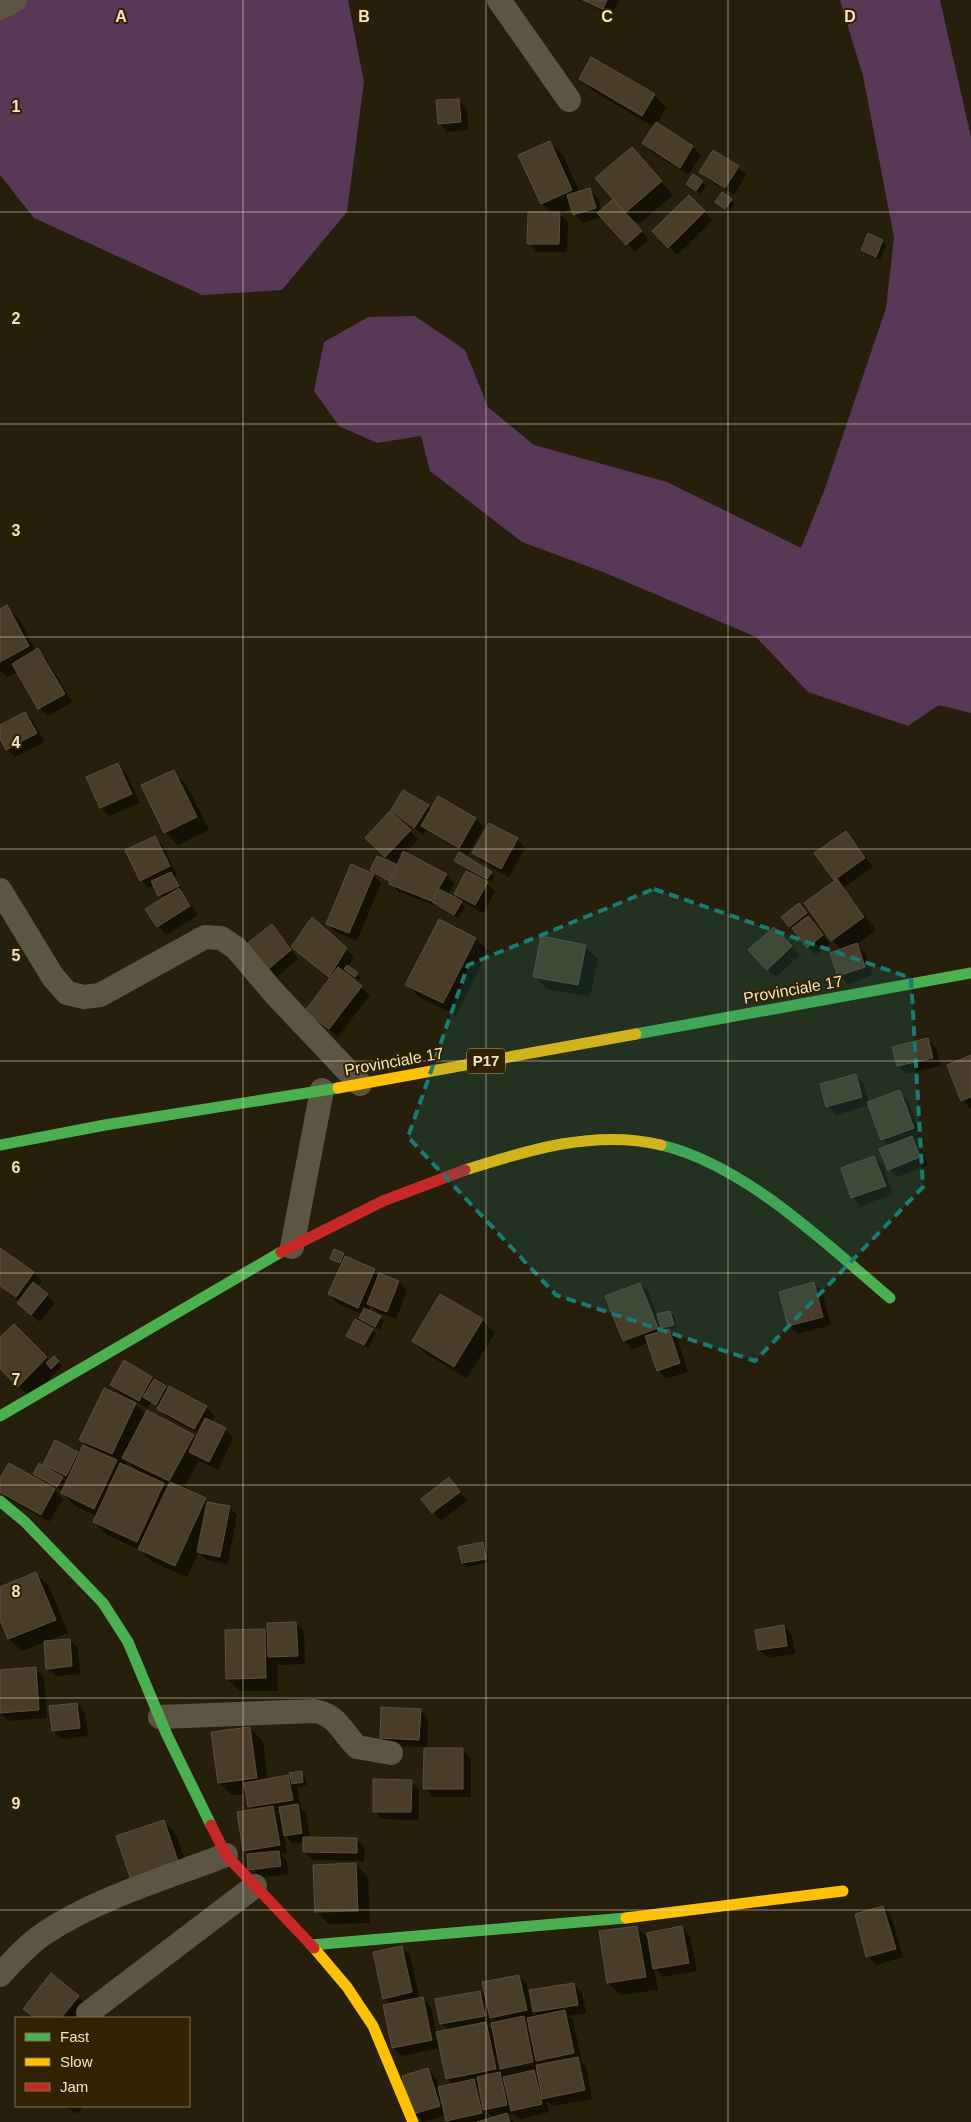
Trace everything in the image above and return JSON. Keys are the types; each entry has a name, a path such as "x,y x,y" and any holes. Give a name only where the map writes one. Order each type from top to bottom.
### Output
{"street":[{"path":"0,8 15,0"},
{"path":"500,0 569,100"},
{"path":"0,890 53,977 67,993 84,997 100,995 205,937 221,938 236,948 275,994 360,1084"},
{"name":"Provinciale 17","path":"0,1145 106,1125 360,1084 971,973"},
{"path":"292,1247 322,1090"},
{"path":"0,1416 292,1247 385,1200 473,1167 577,1140 605,1138 634,1139 666,1146 714,1165 750,1186 795,1217 890,1298"},
{"path":"0,1501 25,1522 103,1604 128,1642 160,1717 226,1855 311,1946 346,1987 373,2026 412,2122"},
{"path":"160,1717 314,1711 333,1718 357,1747 391,1753"},
{"path":"0,1975 37,1939 71,1916 226,1855"},
{"path":"88,2013 255,1886"},
{"path":"311,1946 668,1914 759,1904 842,1891"}],"highlighted area":[{"path":"654,889 911,978 923,1187 755,1361 556,1295 408,1137 468,965"}],"shaded area":[{"path":"0,0 348,0 364,82 347,212 282,290 202,295 34,218 0,175"},
{"path":"840,0 940,0 971,137 971,713 939,705 908,726 808,692 756,637 603,572 522,542 430,471 421,436 377,443 339,426 314,391 324,342 368,317 415,316 465,350 488,407 534,445 667,482 801,548 824,491 886,308 894,237 863,76"}],"building":[{"path":"583,0 607,0 603,9"},
{"path":"591,57 655,94 642,116 579,79"},
{"path":"459,99 461,122 438,124 436,100"},
{"path":"656,122 693,146 680,168 642,143"},
{"path":"550,141 572,190 541,204 518,155"},
{"path":"632,147 662,181 625,213 595,178"},
{"path":"713,150 739,166 725,188 699,172"},
{"path":"693,174 703,181 696,191 686,184"},
{"path":"590,188 596,208 573,215 567,195"},
{"path":"722,192 732,199 725,209 715,202"},
{"path":"689,195 705,211 668,248 652,231"},
{"path":"613,199 642,231 626,245 597,213"},
{"path":"528,212 560,212 559,244 527,244"},
{"path":"868,233 883,240 876,257 861,250"},
{"path":"7,605 29,646 0,662 0,609"},
{"path":"38,648 65,694 38,709 12,664"},
{"path":"25,712 37,733 6,750 0,739 0,725"},
{"path":"118,763 132,794 100,808 86,777"},
{"path":"174,770 197,817 164,833 141,785"},
{"path":"403,790 429,805 414,828 391,810"},
{"path":"438,796 476,818 459,848 421,826"},
{"path":"390,811 411,830 385,857 365,838"},
{"path":"489,823 518,838 501,869 472,853"},
{"path":"846,831 865,858 834,880 814,853"},
{"path":"155,836 170,866 140,881 125,850"},
{"path":"403,851 447,874 431,901 389,884"},
{"path":"459,852 492,872 487,879 454,861"},
{"path":"377,856 396,864 389,881 370,870"},
{"path":"351,864 374,874 349,933 326,924"},
{"path":"466,871 488,882 475,905 454,894"},
{"path":"171,872 179,886 158,896 151,881"},
{"path":"837,879 864,917 831,941 804,903"},
{"path":"179,888 190,906 157,927 145,909"},
{"path":"439,889 462,901 454,915 432,902"},
{"path":"799,903 807,913 789,927 781,917"},
{"path":"808,916 823,935 807,948 792,928"},
{"path":"312,917 347,948 329,977 291,947"},
{"path":"439,919 476,938 443,1003 405,985"},
{"path":"272,924 291,950 266,971 244,946"},
{"path":"774,927 792,946 767,970 748,950"},
{"path":"541,936 586,945 578,985 533,977"},
{"path":"857,943 865,967 838,976 830,953"},
{"path":"347,965 358,973 355,977 344,969"},
{"path":"338,967 362,986 329,1029 305,1011"},
{"path":"928,1038 933,1058 897,1066 892,1047"},
{"path":"971,1055 971,1097 961,1101 947,1065"},
{"path":"856,1074 862,1097 826,1107 820,1084"},
{"path":"900,1090 914,1128 881,1140 867,1102"},
{"path":"912,1136 920,1157 888,1170 879,1149"},
{"path":"874,1156 886,1186 851,1198 841,1168"},
{"path":"0,1248 34,1272 16,1297 0,1286"},
{"path":"334,1249 344,1253 340,1263 330,1259"},
{"path":"345,1256 375,1269 358,1308 328,1294"},
{"path":"379,1273 399,1281 387,1312 367,1304"},
{"path":"33,1282 48,1294 31,1315 17,1303"},
{"path":"814,1282 823,1317 788,1326 779,1292"},
{"path":"640,1283 658,1328 623,1341 605,1296"},
{"path":"440,1294 483,1319 454,1367 412,1341"},
{"path":"364,1308 381,1316 375,1327 359,1318"},
{"path":"670,1311 674,1325 661,1328 657,1314"},
{"path":"355,1319 373,1329 364,1345 346,1336"},
{"path":"14,1324 47,1357 18,1387 0,1369 0,1337"},
{"path":"669,1329 680,1363 657,1371 645,1336"},
{"path":"54,1356 59,1361 51,1369 46,1363"},
{"path":"124,1360 152,1377 139,1401 110,1385"},
{"path":"154,1379 166,1386 156,1405 143,1397"},
{"path":"169,1386 207,1406 194,1429 157,1409"},
{"path":"104,1388 136,1403 112,1454 79,1440"},
{"path":"147,1410 194,1435 169,1481 122,1458"},
{"path":"205,1418 226,1428 209,1462 189,1452"},
{"path":"55,1440 78,1452 66,1476 43,1464"},
{"path":"83,1445 117,1460 94,1509 61,1493"},
{"path":"9,1463 55,1489 41,1515 0,1492 0,1478"},
{"path":"39,1463 63,1477 57,1487 33,1474"},
{"path":"120,1463 164,1483 137,1542 93,1522"},
{"path":"449,1477 460,1492 432,1513 421,1499"},
{"path":"170,1482 206,1498 175,1566 138,1549"},
{"path":"207,1502 230,1506 220,1557 197,1552"},
{"path":"483,1542 486,1559 462,1563 458,1547"},
{"path":"36,1572 56,1620 8,1639 0,1620 0,1587"},
{"path":"296,1622 298,1656 268,1657 267,1623"},
{"path":"784,1625 787,1646 758,1650 755,1630"},
{"path":"265,1629 266,1678 226,1679 225,1630"},
{"path":"70,1639 72,1666 46,1669 44,1641"},
{"path":"36,1667 39,1710 0,1713 0,1670"},
{"path":"77,1703 80,1728 52,1731 49,1706"},
{"path":"381,1707 421,1709 419,1740 380,1738"},
{"path":"250,1727 257,1778 218,1783 211,1732"},
{"path":"424,1748 463,1748 463,1789 423,1789"},
{"path":"302,1771 303,1782 292,1784 289,1773"},
{"path":"288,1775 293,1800 248,1807 244,1783"},
{"path":"373,1779 412,1780 411,1812 373,1812"},
{"path":"298,1804 302,1833 284,1836 279,1807"},
{"path":"273,1806 280,1845 243,1851 237,1812"},
{"path":"164,1820 180,1867 132,1883 116,1836"},
{"path":"303,1837 357,1838 357,1853 303,1852"},
{"path":"279,1851 281,1866 248,1870 247,1854"},
{"path":"356,1863 358,1911 315,1912 313,1865"},
{"path":"883,1906 896,1949 866,1957 855,1914"},
{"path":"637,1926 646,1977 607,1983 599,1931"},
{"path":"682,1926 689,1963 653,1969 647,1933"},
{"path":"402,1946 412,1992 383,1999 373,1952"},
{"path":"51,1973 79,1996 62,2017 34,2017 23,2009"},
{"path":"519,1975 527,2010 490,2018 482,1982"},
{"path":"574,1983 578,2005 533,2012 529,1990"},
{"path":"480,1991 485,2016 440,2024 435,1999"},
{"path":"423,1997 432,2040 392,2048 383,2005"},
{"path":"565,2010 574,2053 536,2061 527,2018"},
{"path":"524,2016 533,2062 500,2069 491,2023"},
{"path":"486,2022 496,2069 446,2079 436,2032"},
{"path":"578,2057 585,2090 542,2099 536,2065"},
{"path":"428,2068 440,2106 413,2114 402,2076"},
{"path":"534,2070 542,2104 511,2111 503,2077"},
{"path":"500,2072 507,2105 483,2110 477,2077"},
{"path":"474,2079 482,2113 446,2121 438,2087"},
{"path":"507,2113 510,2122 477,2122"}],"traffic: fast":[{"path":"636,1034 971,973"},
{"path":"0,1145 105,1125 338,1088"},
{"path":"661,1145 692,1155 723,1170 783,1208 890,1298"},
{"path":"0,1416 281,1252"},
{"path":"0,1501 25,1522 103,1603 128,1642 167,1735 211,1825"},
{"path":"311,1945 626,1918"}],"traffic: slow":[{"path":"338,1088 636,1034"},
{"path":"465,1170 513,1155 562,1144 611,1139 661,1145"},
{"path":"626,1918 843,1891"},
{"path":"314,1948 347,1987 373,2026 413,2122"}],"traffic: jam":[{"path":"281,1252 383,1201 465,1170"},
{"path":"211,1825 226,1855 314,1948"}]}
